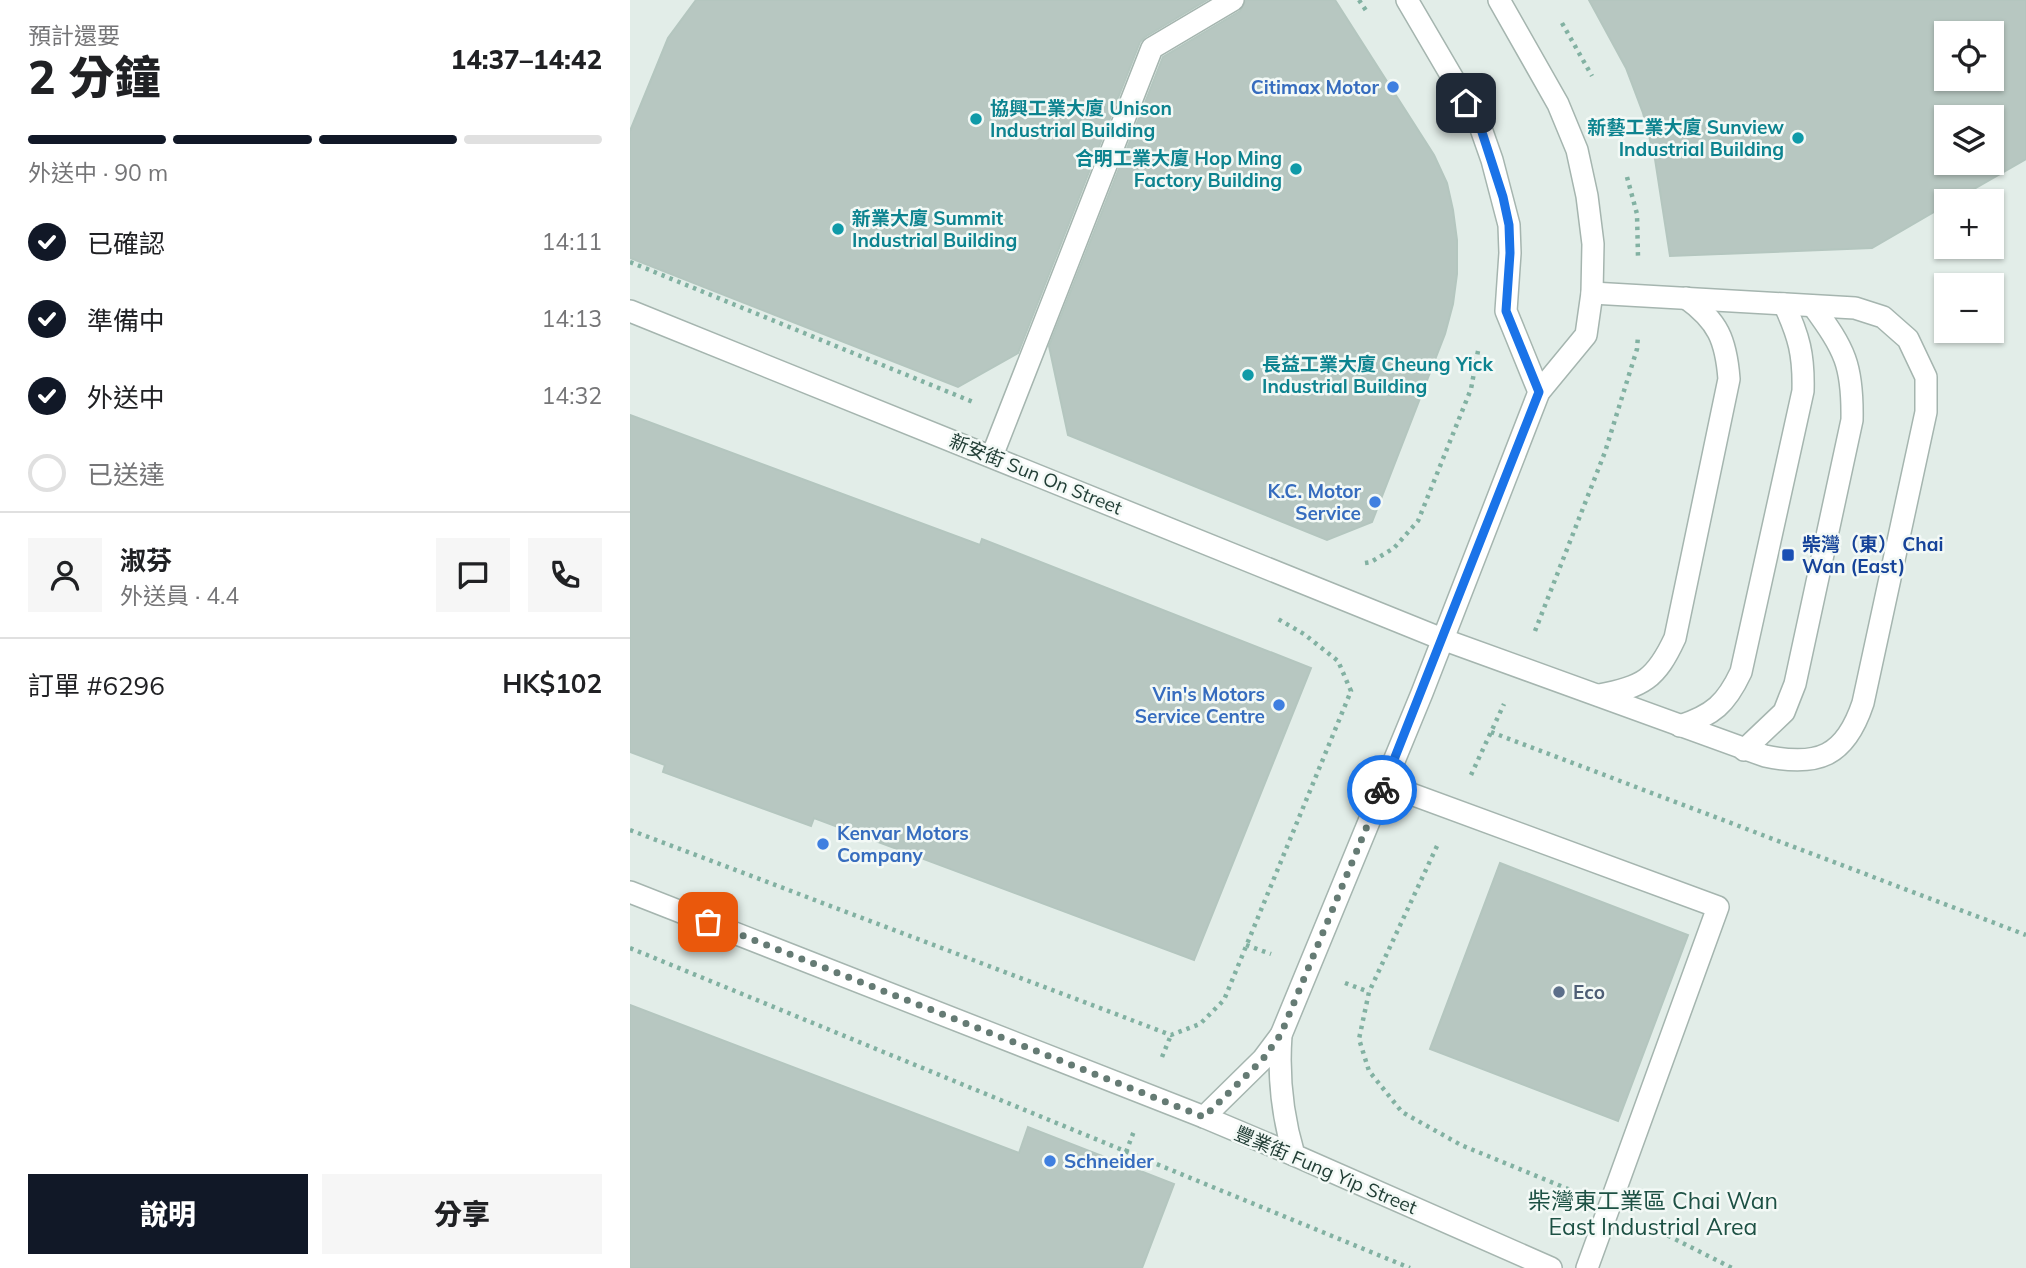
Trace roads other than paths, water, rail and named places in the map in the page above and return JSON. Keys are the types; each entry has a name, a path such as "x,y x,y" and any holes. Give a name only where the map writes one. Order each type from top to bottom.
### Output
{"street":[{"path":"992,456 1152,48 1233,0"},
{"path":"1407,0 1479,123 1492,160 1509,225 1506,311 1539,392"},
{"path":"1204,1117 1263,1059 1281,1034 1384,785 1539,392 1586,335 1592,293 1593,244 1587,195 1577,150 1558,104 1499,0"},
{"name":"新安街 Sun On Street","path":"630,311 1442,639 1744,750 1789,761 1812,760 1830,753 1856,725 1866,690 1926,412 1926,377 1908,339 1883,317 1855,308 1592,293"},
{"path":"1597,695 1628,690 1649,678 1665,659 1675,638 1729,379 1727,354 1718,331 1706,312 1686,298"},
{"path":"1680,726 1703,718 1718,708 1732,692 1741,672 1803,391 1804,359 1798,332 1784,304"},
{"path":"1744,750 1784,712 1795,684 1852,420 1853,387 1847,360 1834,335 1813,306"},
{"path":"1384,785 1718,907 1587,1268"},
{"name":"豐業街 Fung Yip Street","path":"630,892 1204,1117 1552,1268"},
{"path":"1281,1034 1279,1065 1282,1096 1294,1155"}],"place":[{"name":"Citimax Motor","path":"1393,87"},
{"name":"協興工業大廈 Unison Industrial Building","path":"976,119"},
{"name":"新藝工業大廈 Sunview Industrial Building","path":"1798,138"},
{"name":"合明工業大廈 Hop Ming Factory Building","path":"1296,169"},
{"name":"新業大廈 Summit Industrial Building","path":"838,229"},
{"name":"長益工業大廈 Cheung Yick Industrial Building","path":"1248,375"},
{"name":"K.C. Motor Service","path":"1375,502"},
{"name":"柴灣（東） Chai Wan (East)","path":"1788,555"},
{"name":"Vin's Motors Service Centre","path":"1279,705"},
{"name":"Kenvar Motors Company","path":"823,844"},
{"name":"Eco","path":"1559,992"},
{"name":"Schneider","path":"1050,1161"}],"district":[{"name":"柴灣東工業區 Chai Wan East Industrial Area","path":"1653,1213"}]}
